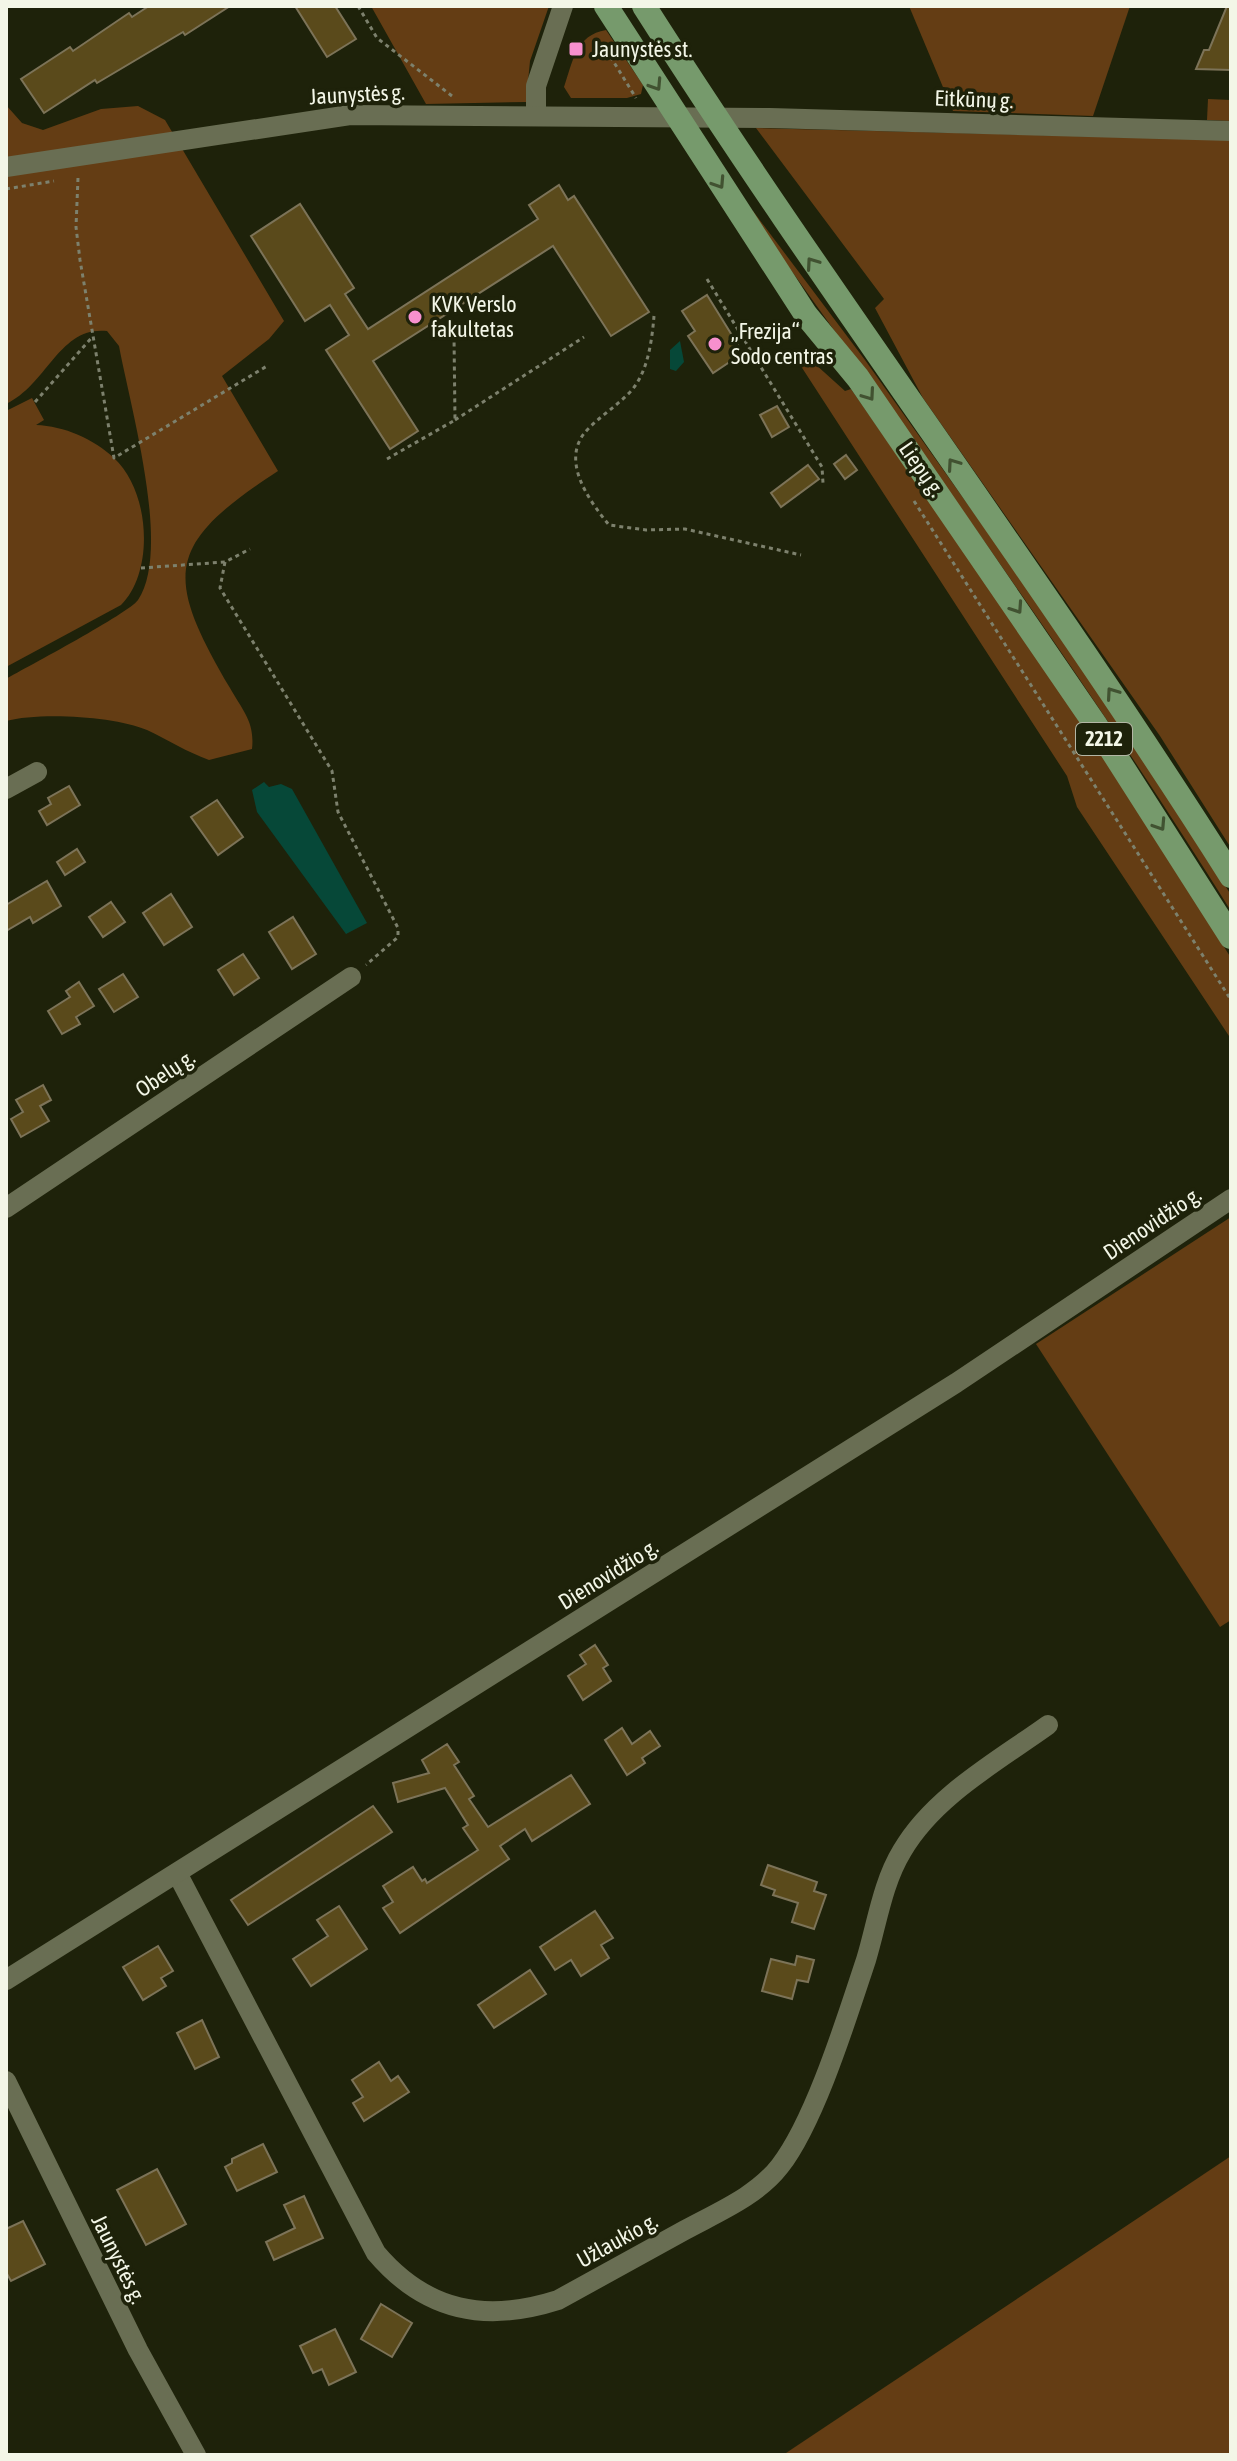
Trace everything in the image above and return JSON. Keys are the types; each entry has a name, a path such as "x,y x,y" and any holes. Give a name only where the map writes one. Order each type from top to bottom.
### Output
{"main road":[{"name":"Liepų g.","path":"606,6 806,315 858,378 973,543 1231,937"},
{"name":"Liepų g.","path":"644,6 715,117 895,383 1122,707 1231,876"}],"street":[{"path":"536,115 536,86 563,6"},
{"name":"Jaunystės g.","path":"6,167 350,115 715,117"},
{"name":"Eitkūnų g.","path":"715,117 1231,131"},
{"path":"6,789 37,772"},
{"name":"Obelų g.","path":"6,1208 351,977"},
{"name":"Dienovidžio g.","path":"6,1980 956,1383 1231,1199"},
{"name":"Užlaukio g.","path":"177,1873 376,2253 419,2293 445,2304 496,2313 534,2308 558,2300 756,2190 779,2168 798,2139 813,2104 866,1960 885,1889 902,1851 922,1825 958,1790 1048,1725"},
{"name":"Jaunystės g.","path":"6,2081 138,2350 196,2455"}],"path":[{"path":"358,6 377,38 477,115"},
{"path":"595,31 648,117"},
{"path":"78,178 76,227 114,458 267,366"},
{"path":"707,279 822,467 823,483"},
{"path":"654,316 652,348 633,389 587,429 577,443 575,464 587,498 609,525 646,530 685,529 801,555"},
{"path":"35,402 93,336"},
{"path":"454,336 455,420"},
{"path":"387,459 455,420 584,337"},
{"path":"909,493 1231,1000"},
{"path":"141,568 225,562 250,549"},
{"path":"225,562 220,588 332,771 338,812 398,928 398,937 351,977"}],"shaded area":[{"path":"371,6 549,6 530,61 526,102 426,104"},
{"path":"909,6 1130,6 1093,116 953,111"},
{"path":"606,30 643,85 641,94 627,98 571,98 564,87 577,51 588,37"},
{"path":"1208,99 1231,100 1231,121 1207,120"},
{"path":"6,105 22,123 43,130 101,109 138,106 165,120 284,321 269,339 222,376 278,471 214,520 196,542 187,564 186,588 193,616 247,717 252,731 252,749 209,760 147,730 116,721 57,716 6,721 6,679 131,607 138,600 147,577 151,548 150,513 139,440 119,346 107,331 77,337 33,383 6,404"},
{"path":"756,128 1231,140 1231,848 1160,736 923,398 875,308 884,299"},
{"path":"753,211 865,360 1147,762 1231,895 1231,911 1056,645 750,213"},
{"path":"804,354 845,391 851,389 1086,726 1231,958 1231,1039 1077,807 1067,776 795,357"},
{"path":"32,398 44,420 36,425 57,428 88,439 106,451 126,472 141,510 143,552 132,590 121,605 6,667 6,411"},
{"path":"1231,1217 1231,1620 1220,1627 1036,1344"},
{"path":"1231,2156 1231,2455 783,2455"}],"water":[{"path":"680,341 684,362 676,371 670,369 670,350"},
{"path":"264,782 269,787 281,784 292,789 367,923 346,934 257,812 252,790"}],"building":[{"path":"149,6 230,6 185,35 183,32 97,83 95,80 44,113 21,79 70,47 73,51 129,13 132,17"},
{"path":"295,6 335,6 356,39 327,57"},
{"path":"1227,6 1231,6 1231,70 1196,69 1204,50 1209,50"},
{"name":"KVK Verslo fakultetas","path":"559,185 568,200 574,196 649,312 611,336 553,246 373,361 418,431 390,449 326,350 349,335 330,305 305,321 251,236 300,204 354,288 345,294 368,329 538,219 529,205"},
{"name":"„Frezija“ Sodo centras","path":"707,295 743,353 713,373 688,336 695,331 682,311"},
{"path":"777,406 789,427 772,437 760,415"},
{"path":"846,455 857,470 845,479 834,464"},
{"path":"808,465 819,479 781,507 771,493"},
{"path":"69,786 80,805 47,825 39,811 51,804 48,798"},
{"path":"217,800 243,837 218,855 191,817"},
{"path":"77,849 85,862 65,875 57,862"},
{"path":"47,881 61,906 33,923 30,917 6,931 6,905"},
{"path":"171,894 192,927 164,945 143,913"},
{"path":"111,902 125,922 103,937 89,917"},
{"path":"293,917 316,954 292,969 269,932"},
{"path":"243,954 259,978 234,995 218,970"},
{"path":"123,974 138,997 114,1012 99,989"},
{"path":"79,982 94,1006 76,1017 80,1024 62,1034 48,1011 70,997 66,991"},
{"path":"43,1085 51,1100 40,1106 49,1121 21,1137 11,1119 23,1112 16,1100"},
{"path":"595,1645 608,1665 603,1668 611,1681 583,1700 568,1676 586,1664 580,1655"},
{"path":"622,1728 632,1744 650,1731 660,1746 642,1758 645,1763 627,1775 605,1740"},
{"path":"447,1744 459,1762 454,1765 474,1796 469,1799 488,1827 571,1775 590,1804 532,1841 525,1829 500,1846 509,1859 400,1933 383,1908 393,1902 383,1886 413,1867 422,1881 425,1879 427,1883 478,1850 463,1828 468,1825 445,1788 398,1802 393,1783 429,1773 422,1760"},
{"path":"373,1806 392,1832 248,1925 231,1900"},
{"path":"768,1865 817,1882 814,1891 826,1895 814,1929 792,1922 798,1903 773,1895 775,1890 761,1885"},
{"path":"339,1906 367,1949 311,1986 293,1959 328,1936 317,1920"},
{"path":"595,1911 613,1938 601,1945 609,1958 581,1976 571,1960 555,1970 540,1947"},
{"path":"158,1946 173,1971 161,1978 166,1986 143,2000 123,1967"},
{"path":"797,1956 814,1960 808,1982 797,1980 792,1999 762,1991 771,1959 795,1965"},
{"path":"530,1970 546,1994 494,2028 478,2005"},
{"path":"202,2020 219,2057 195,2069 177,2033"},
{"path":"379,2062 391,2081 398,2076 409,2092 364,2121 353,2103 363,2097 352,2080"},
{"path":"263,2144 277,2172 237,2191 225,2167 232,2163 232,2159"},
{"path":"157,2169 186,2224 146,2245 117,2190"},
{"path":"304,2196 323,2238 274,2260 266,2242 295,2228 284,2205"},
{"path":"23,2221 45,2264 11,2281 6,2272 6,2229"},
{"path":"381,2304 412,2323 392,2357 361,2339"},
{"path":"335,2329 356,2372 329,2385 322,2369 313,2373 300,2346"}],"place":[{"name":"Jaunystės st.","path":"576,49"},
{"name":"KVK Verslo fakultetas","path":"415,317"},
{"name":"„Frezija“ Sodo centras","path":"715,344"}]}
